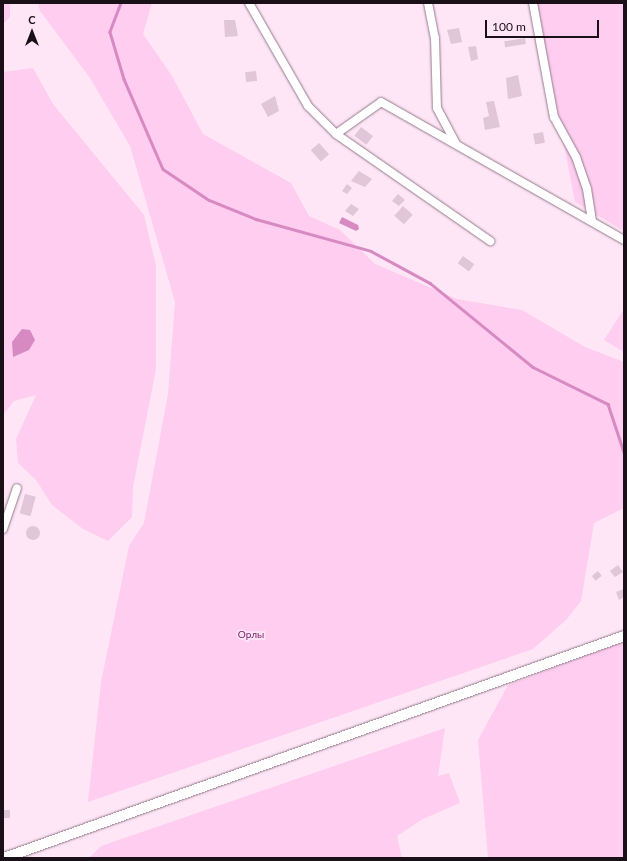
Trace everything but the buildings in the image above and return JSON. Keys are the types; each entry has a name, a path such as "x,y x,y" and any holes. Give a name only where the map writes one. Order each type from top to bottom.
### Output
{"main road":[{"path":"4,858 624,636"}],"street":[{"path":"249,3 308,106 336,134 490,241"},
{"path":"428,3 435,38 437,108 456,143"},
{"path":"533,3 554,117 576,157 587,189 592,221"},
{"path":"336,134 381,102 456,143 624,240"},
{"path":"3,529 18,488"}],"green space":[{"path":"3,3 10,3 10,17 3,24"},
{"name":"Орлы","path":"38,3 152,3 143,34 172,76 203,134 291,183 309,216 340,230 375,264 457,299 522,310 585,347 624,362 624,508 594,523 581,601 566,620 533,649 88,802 101,682 129,546 144,523 168,394 175,302 130,146 90,78 40,11"},
{"path":"537,3 624,3 624,231 575,202"},
{"path":"33,68 53,104 144,215 156,266 156,369 133,487 132,517 108,541 83,529 52,505 36,480 18,463 16,439 36,395 14,401 3,415 3,72"},
{"path":"624,309 624,352 604,340"},
{"path":"624,641 624,858 488,858 478,740 508,685"},
{"path":"445,728 438,776 449,773 460,803 423,819 397,836 402,858 89,858 101,846"}],"shaded area":[{"path":"342,217 358,225 359,229 356,231 339,223"},
{"path":"22,329 30,330 35,340 29,350 13,357 12,342"}],"waterway":[{"path":"121,3 110,32 124,79 163,169 209,200 256,219 371,251 430,283 533,367 608,404 624,452"}]}
